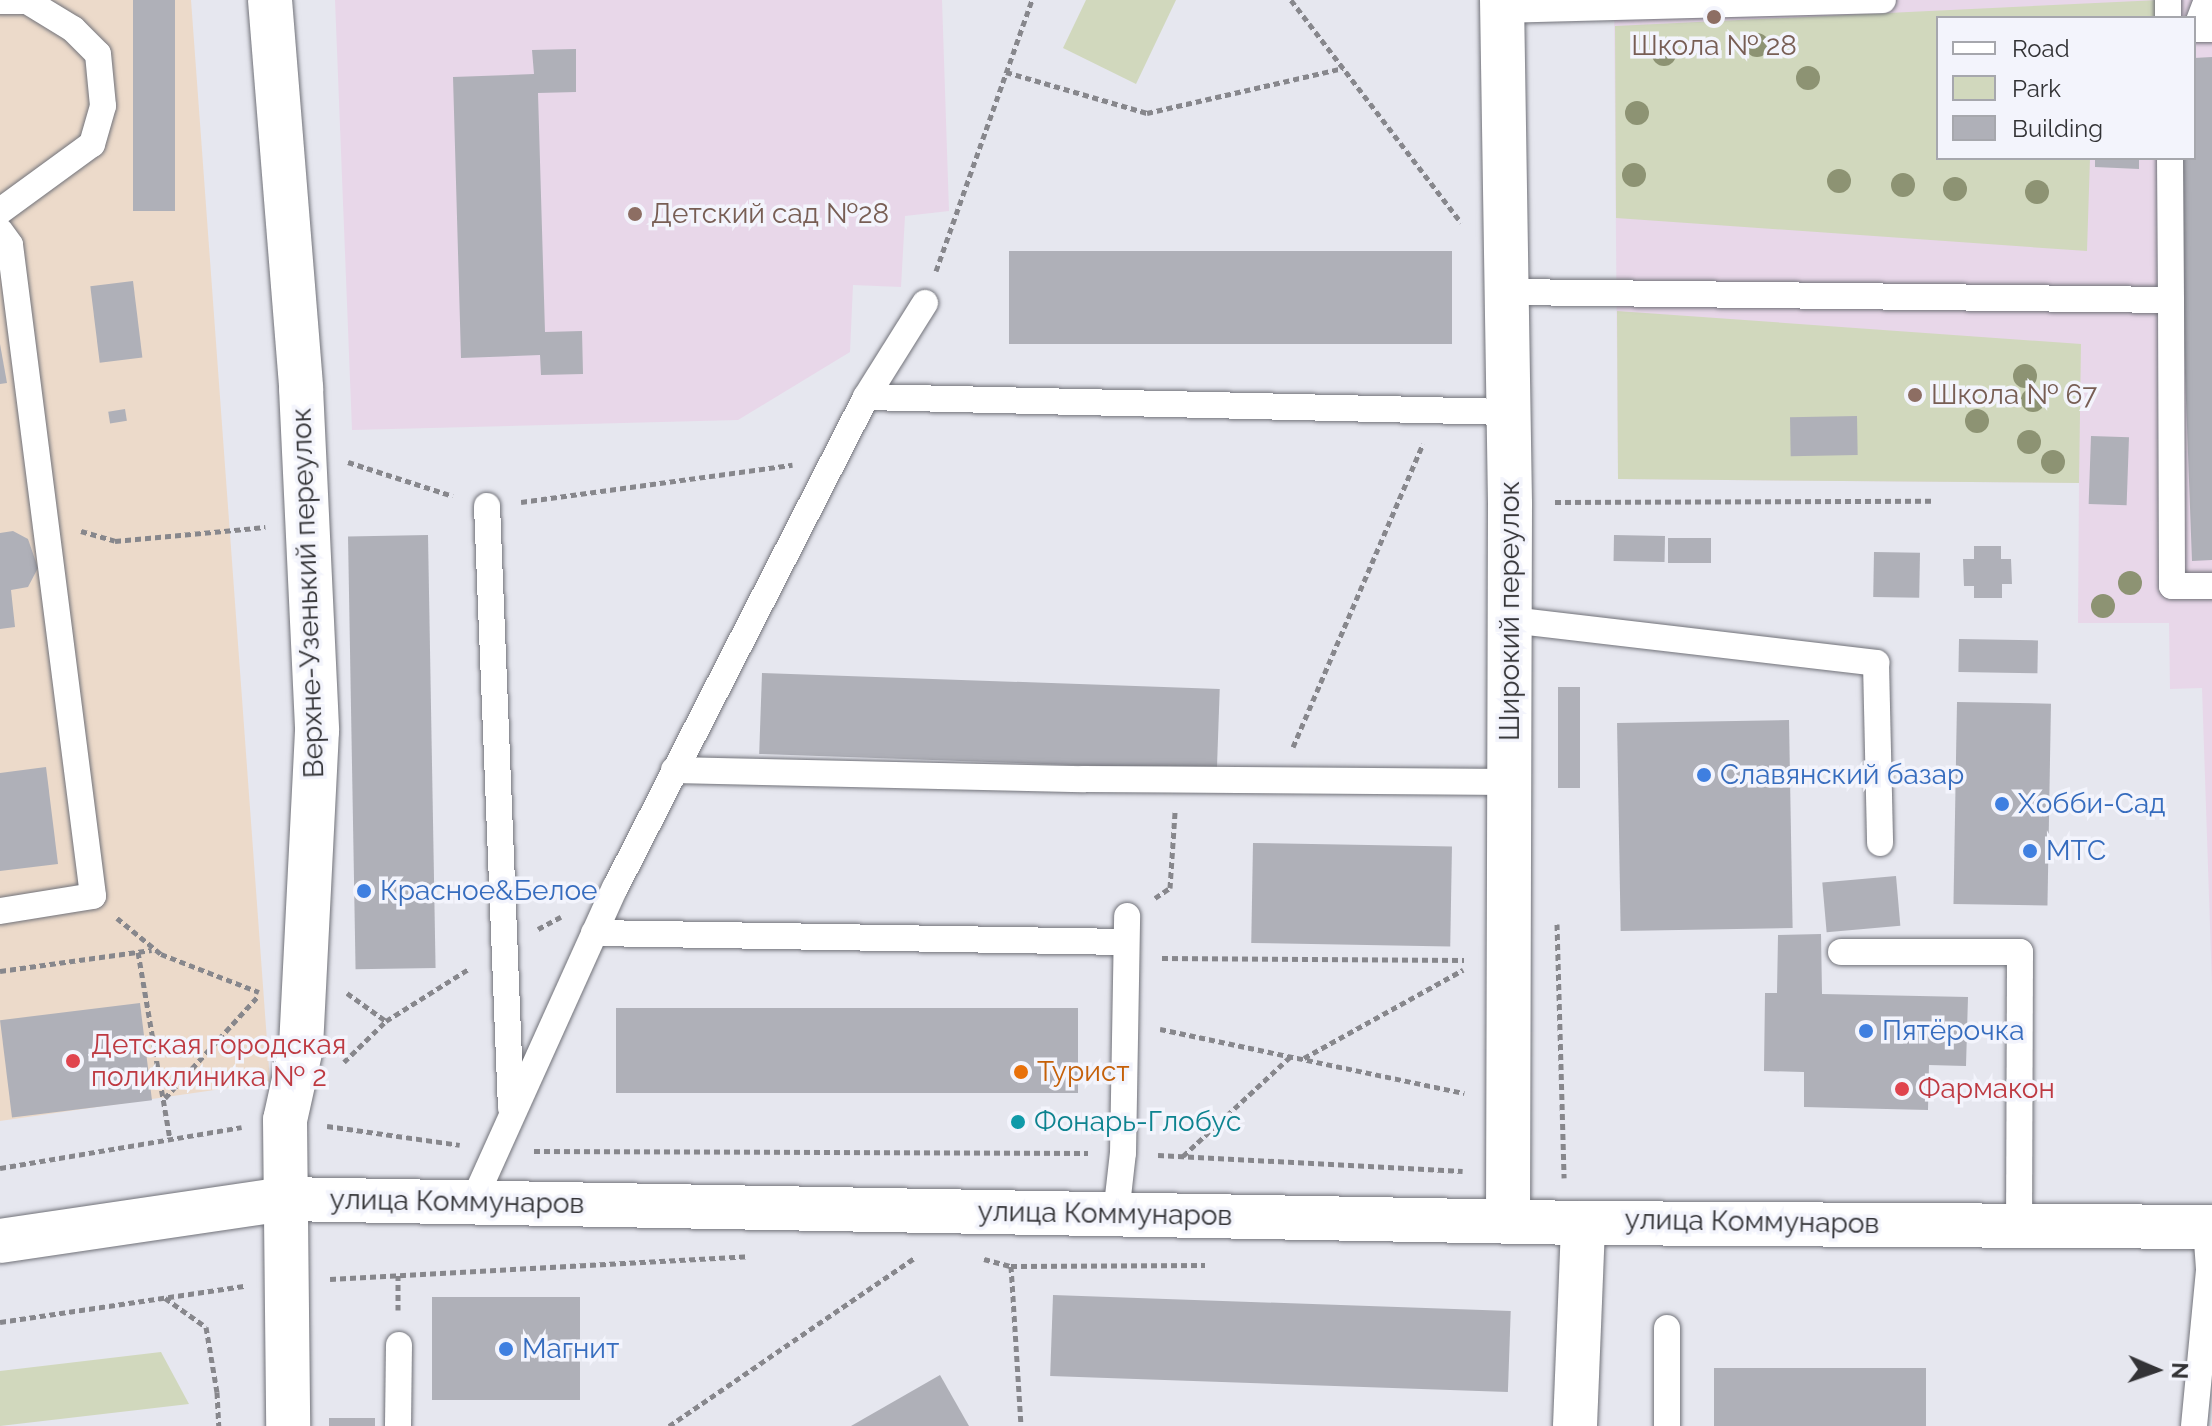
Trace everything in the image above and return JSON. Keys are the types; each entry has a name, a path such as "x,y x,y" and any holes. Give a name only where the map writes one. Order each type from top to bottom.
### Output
{"street":[{"name":"Верхне-Узенький переулок","path":"270,0 305,449 317,731 301,1048 285,1120 288,1426"},
{"name":"Широкий переулок","path":"1502,5 1511,620 1508,1221"},
{"name":"улица Коммунаров","path":"0,1241 285,1199 1583,1223 2209,1227"},
{"path":"1575,1426 1583,1223"}],"lane":[{"path":"1502,5 1883,0"},
{"path":"2207,0 2196,29 2212,29"},
{"path":"0,1 27,1 73,29 98,54 103,106 92,144 0,211"},
{"path":"2170,160 2172,586 2212,586"},
{"path":"0,911 93,896 45,522 3,241"},
{"path":"1508,292 2171,300"},
{"path":"473,1202 594,933 674,770 866,397 925,303"},
{"path":"866,397 1436,413 1509,412"},
{"path":"487,506 512,1116"},
{"path":"1511,620 1876,663 1880,843"},
{"path":"674,770 1178,780 1510,782"},
{"path":"1116,1214 1123,1153 1127,916"},
{"path":"594,933 1125,950"},
{"path":"1841,952 2020,952 2019,1225"},
{"path":"2194,1426 2209,1269 2209,1227"},
{"path":"1667,1328 1667,1426"},
{"path":"398,1426 399,1345"}],"path":[{"path":"925,303 1032,0"},
{"path":"1291,0 1464,226"},
{"path":"1006,72 1147,113 1343,68"},
{"path":"1279,780 1436,413"},
{"path":"305,449 487,506 833,459"},
{"path":"1510,504 1935,501"},
{"path":"45,522 115,541 308,523"},
{"path":"1127,916 1170,888 1178,780"},
{"path":"341,1065 386,1021 505,947 615,888"},
{"path":"93,896 153,949 262,993 165,1098"},
{"path":"0,971 153,949"},
{"path":"1125,950 1466,960"},
{"path":"138,952 170,1139"},
{"path":"1302,1059 1467,967"},
{"path":"1124,1021 1469,1094"},
{"path":"1182,1156 1291,1056"},
{"path":"0,1322 286,1281 759,1255"},
{"path":"669,1426 919,1255"},
{"path":"1011,1266 1021,1426"},
{"path":"164,1297 206,1327 217,1392 219,1426"}],"shaded area":[{"path":"0,0 191,0 270,1082 0,1121"},
{"name":"Детский сад №28","path":"335,0 942,0 949,211 905,216 901,287 853,285 850,352 738,420 352,430"},
{"name":"Школа № 67","path":"1614,0 2212,0 2212,986 2202,688 2170,689 2169,623 2078,623 2079,483 1618,479"}],"green space":[{"path":"1086,0 1176,0 1136,84 1063,48"},
{"path":"2159,0 2160,16 1936,16 1936,160 2090,160 2087,251 1616,218 1615,26"},
{"path":"1617,311 2081,344 2079,483 1618,479"},
{"path":"161,1352 189,1404 0,1426 0,1371"}],"building":[{"path":"133,0 175,0 175,211 133,211"},
{"path":"576,49 576,92 538,93 545,332 582,331 583,374 541,375 540,355 461,358 453,77 534,74 532,50"},
{"path":"2212,57 2212,560 2192,561 2177,160 2196,160 2196,58"},
{"path":"2095,160 2139,160 2139,169 2095,167"},
{"path":"1009,251 1452,251 1452,344 1009,344"},
{"path":"133,281 142,357 100,363 90,286"},
{"path":"0,344 7,383 0,384"},
{"path":"125,409 127,421 110,424 108,412"},
{"path":"1857,416 1858,455 1791,456 1790,417"},
{"path":"2091,436 2129,437 2127,505 2089,504"},
{"path":"13,531 28,539 38,568 28,587 11,590 15,627 0,629 0,533"},
{"path":"428,535 436,968 356,969 348,536"},
{"path":"1614,535 1665,536 1665,562 1614,561"},
{"path":"1668,538 1711,538 1711,563 1668,563"},
{"path":"1974,546 2001,546 2001,559 2011,559 2012,584 2002,584 2002,598 1974,598 1974,586 1964,586 1963,559 1974,559"},
{"path":"1874,552 1920,553 1919,598 1873,597"},
{"path":"1959,639 2038,640 2037,673 1958,672"},
{"path":"762,673 1220,689 1217,770 759,754"},
{"path":"1558,687 1580,687 1580,788 1558,788"},
{"name":"Хобби-Сад","path":"1957,702 2051,704 2047,906 1953,904"},
{"name":"Славянский базар","path":"1789,720 1793,928 1621,931 1617,723"},
{"path":"46,767 58,864 0,871 0,773"},
{"path":"1253,843 1452,846 1450,946 1251,943"},
{"path":"1896,876 1900,926 1827,932 1822,882"},
{"name":"Пятёрочка","path":"1821,934 1822,994 1968,997 1966,1066 1929,1065 1928,1110 1804,1107 1804,1072 1764,1071 1765,993 1777,993 1778,935"},
{"name":"Детская городская поликлиника № 2","path":"140,1003 152,1100 12,1117 0,1020"},
{"path":"616,1008 1078,1008 1078,1093 616,1093"},
{"path":"1053,1295 1511,1311 1508,1392 1050,1376"},
{"name":"Магнит","path":"432,1297 580,1297 580,1400 432,1400"},
{"path":"1714,1368 1926,1368 1926,1426 1714,1426"},
{"path":"940,1375 969,1426 851,1426"},
{"path":"329,1418 375,1418 375,1426 329,1426"}],"place":[{"name":"Школа № 28","path":"1714,17"},
{"name":"Детский сад №28","path":"635,214"},
{"name":"Школа № 67","path":"1915,395"},
{"name":"Славянский базар","path":"1704,775"},
{"name":"Хобби-Сад","path":"2002,804"},
{"name":"МТС","path":"2030,851"},
{"name":"Красное&Белое","path":"364,891"},
{"name":"Пятёрочка","path":"1866,1031"},
{"name":"Детская городская поликлиника № 2","path":"73,1061"},
{"name":"Турист","path":"1021,1072"},
{"name":"Фармакон","path":"1902,1089"},
{"name":"Фонарь-Глобус","path":"1018,1122"},
{"name":"Магнит","path":"506,1349"}]}
